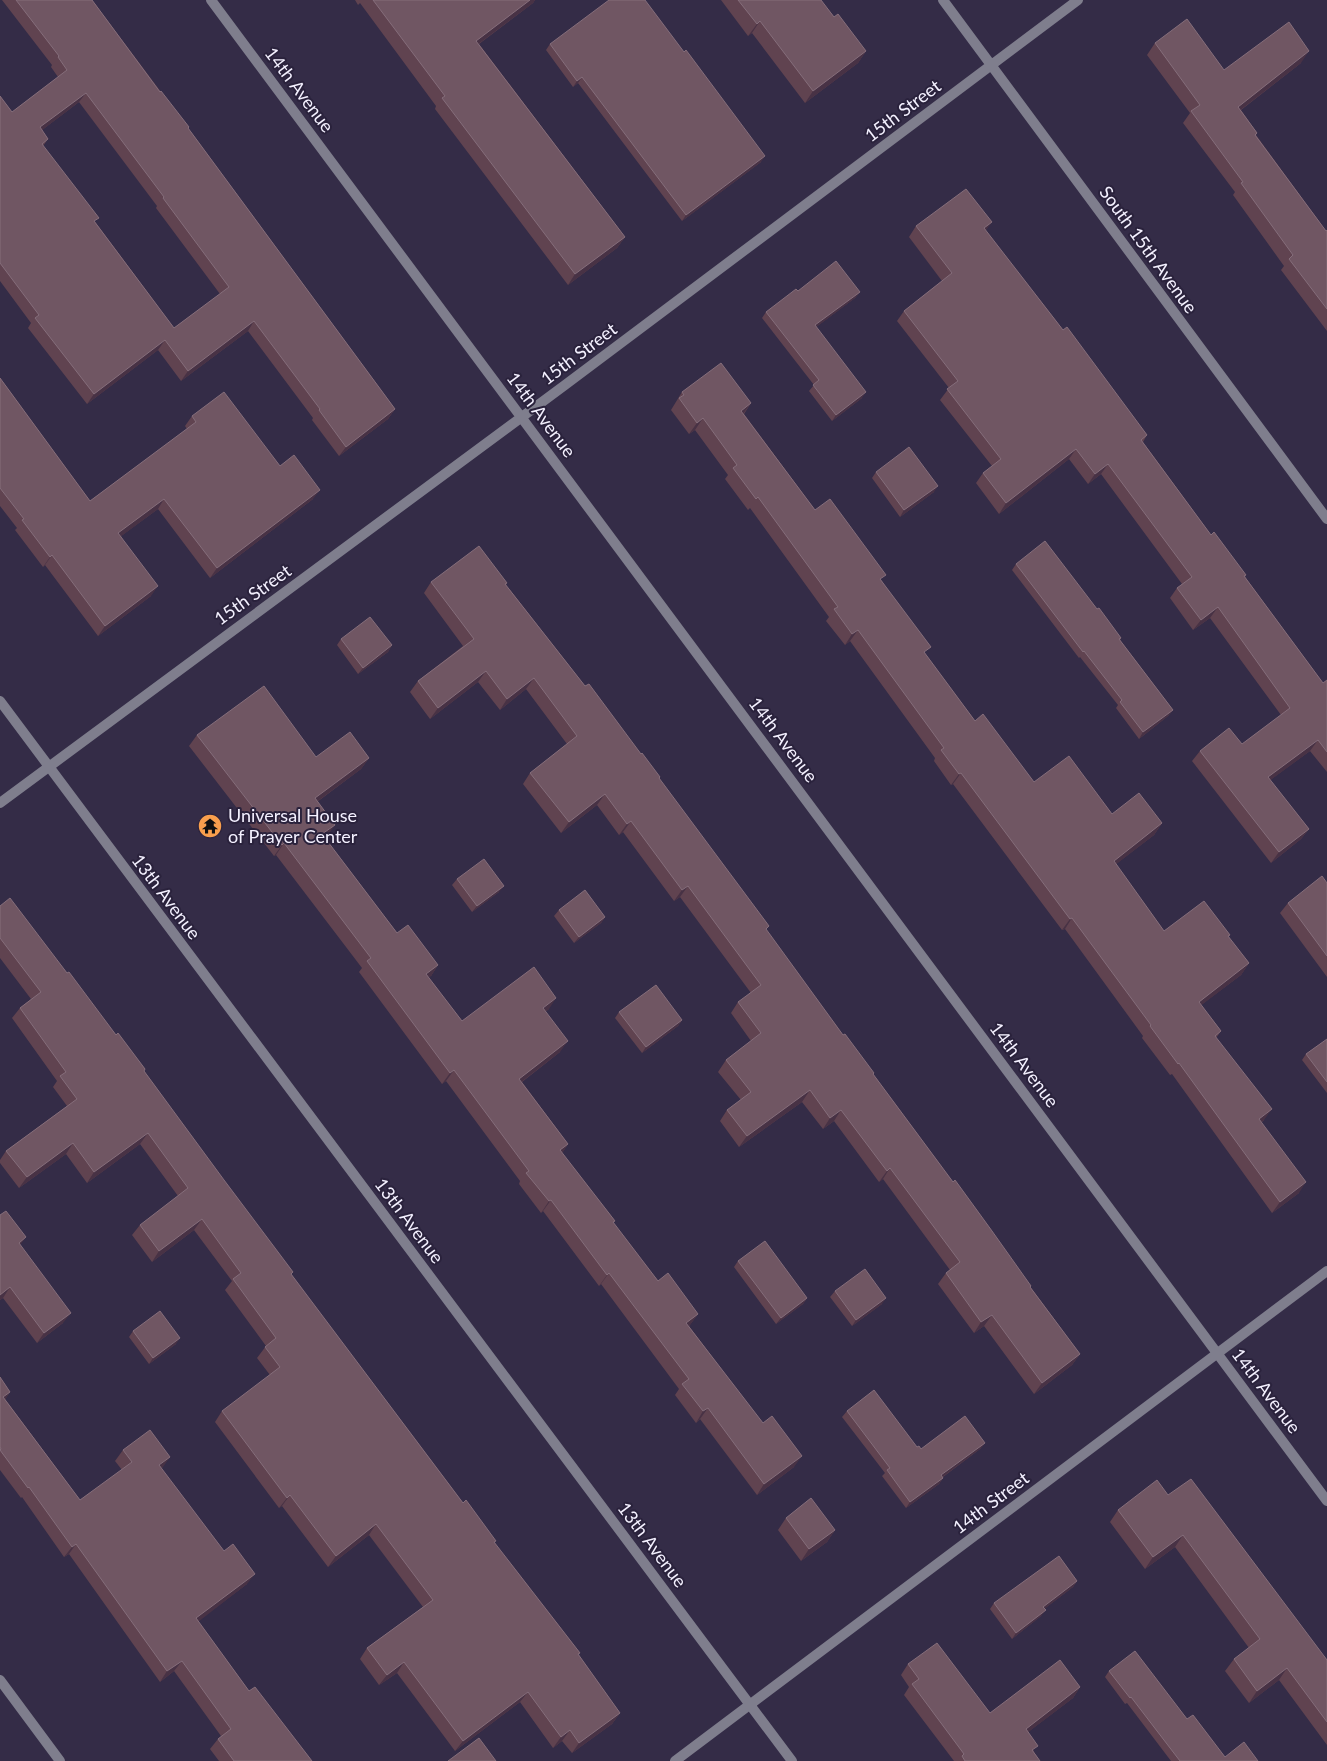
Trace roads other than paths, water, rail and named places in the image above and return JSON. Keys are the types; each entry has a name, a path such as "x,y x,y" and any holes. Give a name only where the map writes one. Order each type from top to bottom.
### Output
{"street":[{"name":"14th Avenue","path":"211,0 1327,1501"},
{"name":"South 15th Avenue","path":"943,0 1327,519"},
{"name":"15th Street","path":"0,803 1078,0"},
{"name":"13th Avenue","path":"0,700 792,1761"},
{"name":"14th Street","path":"675,1761 1327,1271"},
{"path":"0,1680 60,1761"}],"place":[{"name":"Universal House of Prayer Center","path":"210,826"}]}
